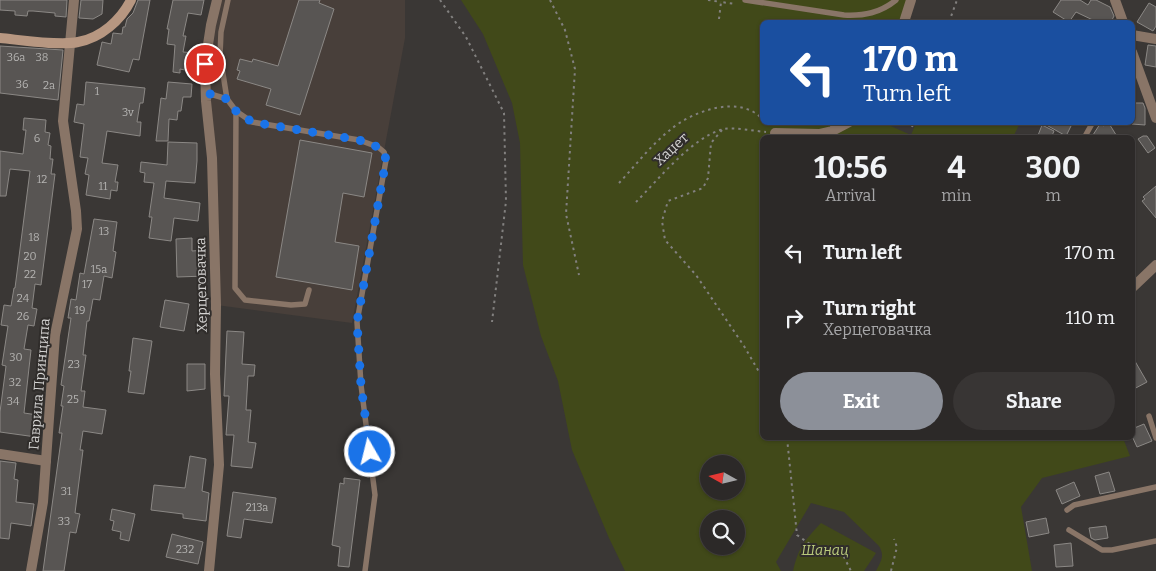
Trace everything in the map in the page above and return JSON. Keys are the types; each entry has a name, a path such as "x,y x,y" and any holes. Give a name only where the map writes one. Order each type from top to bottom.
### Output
{"street":[{"name":"Гаврила Принципа","path":"31,571 43,502 55,335 77,229 63,121 74,0"},
{"path":"0,38 71,43 90,38 119,19 131,0"},
{"name":"Херцеговачка","path":"209,571 219,465 215,374 216,305 212,158 206,101 205,64 211,25 218,0"},
{"path":"905,20 911,0"},
{"path":"1114,0 1122,20"},
{"path":"1135,36 1156,39"},
{"path":"1135,69 1156,118"},
{"path":"776,133 819,134 832,131 843,125"},
{"path":"1135,285 1156,266"},
{"name":"Гаврила Принципа","path":"0,454 46,461"}],"lane":[{"path":"228,0 221,32 220,55 227,99 236,111 252,122 359,140 378,147 384,152 386,160 357,322 361,385 375,495 365,571"},
{"path":"745,0 844,15 871,13 882,9 896,0"},
{"path":"207,93 227,99"},
{"path":"236,111 235,288 245,300 292,305 305,304 310,290"},
{"path":"1149,416 1156,438"},
{"path":"1067,510 1074,505 1156,486"},
{"path":"1069,530 1102,550 1112,550 1156,541"}],"path":[{"path":"440,0 466,37 504,113 506,201 492,322"},
{"path":"550,0 565,30 575,69 566,214 579,275"},
{"path":"708,0 735,4"},
{"path":"950,20 957,0"},
{"path":"719,19 721,2"},
{"name":"Хаџет","path":"619,183 670,130 687,119 717,107 738,106 760,116"},
{"name":"Хаџет","path":"636,202 692,146 708,136 729,129 776,133"},
{"path":"722,130 711,144 708,178 703,188 668,201 662,221 665,240 696,275 744,346 760,374"},
{"path":"788,440 798,535 814,547 829,550 844,557 851,571"},
{"path":"891,571 897,547 894,539"}],"shaded area":[{"path":"217,0 405,0 405,38 352,323 216,305 206,101"}],"green space":[{"path":"461,0 911,0 905,20 760,20 760,125 888,125 911,135 760,135 760,440 1124,440 1130,456 1042,478 1021,507 1032,571 876,571 882,556 879,546 844,512 811,503 776,562 781,571 625,571 572,450 558,381 541,336 523,265 520,143 512,103 483,34"},
{"path":"915,125 1019,125 1014,135 911,135"},
{"name":"Шанац","path":"821,523 876,553 864,571 793,571 797,556 803,545"}],"building":[{"path":"0,0 67,0 66,17 55,16 55,13 33,11 28,11 27,16 15,15 15,11 0,10"},
{"path":"81,0 103,0 102,14 93,19 79,18"},
{"path":"138,0 150,0 139,60 133,59 129,72 97,65 102,42 111,44 113,33 122,34 123,27 125,27 127,19 133,13"},
{"path":"173,0 204,0 201,15 188,13 183,36 186,36 183,52 196,53 194,72 180,69 180,73 173,72 175,45 167,44 169,29 167,29"},
{"path":"299,0 320,0 319,3 334,9 300,115 266,105 271,89 237,79 240,71 237,70 240,59 252,62 253,59 278,66"},
{"path":"1061,0 1080,0 1088,5 1091,0 1096,0 1110,7 1114,16 1112,20 1093,20 1076,12 1070,20 1066,20 1053,12"},
{"path":"1149,3 1156,7 1156,26 1153,31 1137,22"},
{"path":"1148,45 1156,46 1156,67 1145,65"},
{"path":"0,46 63,50 58,100 0,93"},
{"path":"86,82 145,88 137,122 141,122 140,136 107,131 102,163 118,165 115,182 118,182 117,191 111,190 110,199 86,195 89,175 85,174 88,158 80,157 84,124 74,122 77,104 84,105"},
{"path":"168,82 192,84 191,97 183,97 181,111 178,111 177,120 169,119 168,141 156,141 161,98 166,99"},
{"path":"1135,103 1143,103 1145,108 1145,125 1135,124"},
{"path":"24,118 46,120 45,132 50,133 48,145 51,146 50,159 53,159 51,174 55,174 41,285 35,284 32,308 37,309 34,326 28,325 24,349 31,350 24,413 38,415 36,437 0,432 0,412 6,366 2,365 8,326 1,325 4,305 11,306 15,288 30,171 10,169 6,196 0,196 0,151 23,154 26,130 23,130"},
{"path":"1042,125 1054,131 1052,135 1038,135"},
{"path":"1046,125 1072,125 1066,135"},
{"path":"1099,125 1110,125 1116,135 1093,135"},
{"path":"1147,136 1155,148 1148,153 1138,139"},
{"path":"300,140 372,153 364,197 343,193 335,242 359,246 352,290 276,277"},
{"path":"168,142 197,143 197,161 195,183 166,181 164,198 200,203 198,221 174,218 171,241 149,238 152,217 149,217 154,183 144,182 145,173 140,172 141,162 167,165"},
{"path":"1156,186 1156,218 1142,201 1145,199 1143,197"},
{"path":"94,219 117,222 113,251 116,252 112,278 104,276 100,300 93,299 89,321 87,321 83,355 86,355 81,391 85,391 83,407 106,410 102,434 83,431 80,450 83,450 75,513 80,514 76,533 70,532 64,571 43,571 62,433 59,433 64,386 61,385 71,318 68,318 71,299 76,300 80,273 84,274"},
{"path":"192,238 192,251 206,250 206,276 177,277 176,239"},
{"path":"165,300 189,304 184,331 160,327"},
{"path":"227,331 244,332 242,364 255,365 254,376 248,376 246,410 251,410 248,442 256,443 252,468 231,466 234,435 226,435 229,396 224,396"},
{"path":"133,338 152,341 144,394 128,392"},
{"path":"1135,361 1147,382 1135,388"},
{"path":"187,364 205,364 205,389 187,391"},
{"path":"1144,424 1152,441 1137,447 1134,440 1135,428"},
{"path":"190,456 206,459 202,491 209,493 206,521 183,518 183,514 151,510 154,485 185,488"},
{"path":"0,461 16,463 14,479 18,480 16,502 34,504 31,526 11,523 9,539 0,538"},
{"path":"1109,472 1115,491 1100,494 1095,476"},
{"path":"344,478 360,480 349,567 338,566 340,547 332,545 340,483 344,484"},
{"path":"1074,482 1080,496 1062,504 1056,490"},
{"path":"233,492 276,498 272,523 244,519 241,538 227,536"},
{"path":"112,509 135,514 129,541 120,539 121,532 112,530 114,521 110,520"},
{"path":"1046,518 1049,533 1029,537 1026,522"},
{"path":"1106,526 1108,538 1095,540 1091,538 1089,528"},
{"path":"172,534 203,542 198,564 166,557"},
{"path":"1071,543 1073,566 1056,567 1054,545"}],"route":[{"path":"205,64 207,93 227,99 236,111 252,122 359,140 378,147 384,152 386,160 357,322 361,385 370,452"}]}
